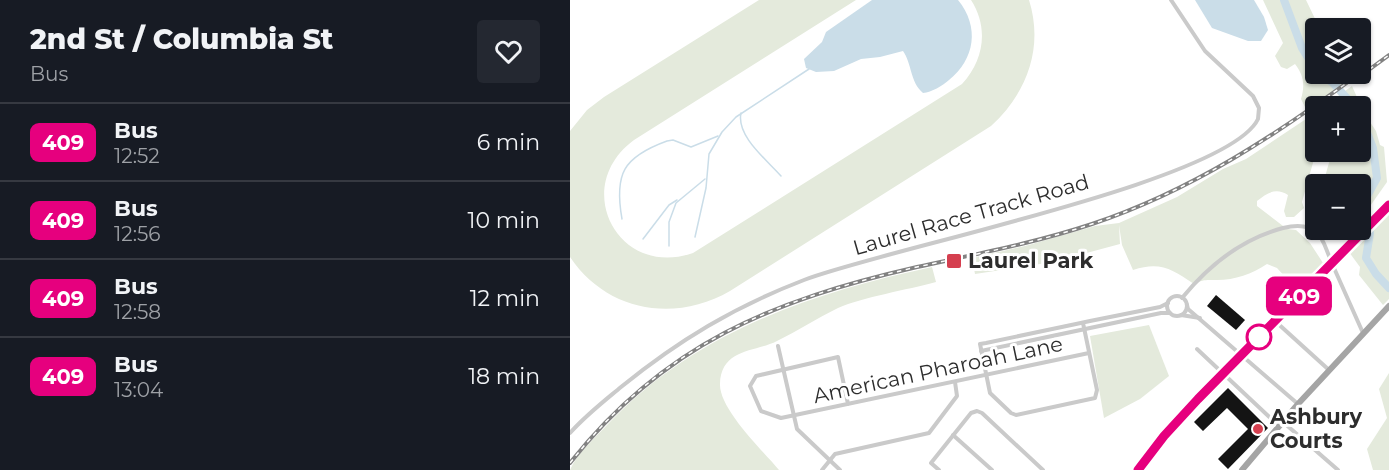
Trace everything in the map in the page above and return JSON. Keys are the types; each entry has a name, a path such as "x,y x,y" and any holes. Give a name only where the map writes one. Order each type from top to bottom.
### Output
{"main road":[{"path":"1138,470 1164,436 1389,205"},
{"path":"1242,470 1298,404 1387,308"}],"street":[{"name":"Laurel Race Track Road","path":"570,433 594,409 675,346 718,318 746,304 835,268 934,243 1132,185 1200,162 1246,134 1258,119 1260,112 1257,103 1253,96 1205,51 1171,0"},
{"path":"1182,298 1232,250 1244,242 1280,229 1294,226 1311,229 1322,238 1330,258"},
{"path":"1334,268 1364,334"},
{"path":"1083,323 1097,394 1092,400 1014,415 992,395 980,344 1160,307 1175,297 1182,298"},
{"path":"1182,298 1186,305 1298,404"},
{"path":"1168,303 1170,313"},
{"path":"1181,315 1186,305"},
{"path":"981,351 1162,312 1201,318"},
{"path":"1275,321 1330,370"},
{"path":"778,346 793,415 800,433 840,470"},
{"path":"1197,350 1281,424 1338,470"},
{"name":"American Pharoah Lane","path":"783,370 756,376 750,386 761,411 781,418 1089,353"},
{"path":"783,370 838,357 848,404"},
{"path":"822,470 835,454 929,433 955,399 955,381"},
{"path":"939,470 931,463 971,413 979,412 1043,470"},
{"path":"953,435 992,470"}],"shaded area":[{"path":"759,0 856,0 634,140 615,159 606,181 605,203 611,224 624,241 643,253 666,258 693,253 962,84 975,65 982,44 980,22 971,0 1029,0 1033,18 1033,52 1023,84 1004,113 991,126 730,291 709,301 687,307 665,309 643,307 622,300 603,290 585,276 570,257 570,131 587,110 604,97"},
{"path":"1263,0 1306,0 1315,18 1305,18 1305,84 1344,85 1328,96 1305,96 1305,107 1301,99 1303,81 1298,68 1295,64 1287,69 1281,67 1275,56 1283,43"},
{"path":"1352,86 1356,96 1338,96"},
{"path":"1305,120 1305,162 1313,162 1310,174 1305,174 1305,191 1302,202 1304,208 1294,217 1286,217 1284,211 1288,195 1280,191 1268,193 1257,201 1257,206 1287,229 1296,230 1310,243 1325,266 1299,292 1277,268 1267,264 1237,278 1205,280 1194,284 1165,268 1151,266 1133,270 1122,245 1119,225 1120,244 1053,262 975,274 972,258 1095,226 1119,223 1177,197 1223,169 1246,159"},
{"path":"1371,124 1380,145 1384,147 1387,182 1371,205 1371,174 1326,174 1329,162 1371,162"},
{"path":"1389,214 1389,299 1383,305 1359,275 1360,267 1349,252 1362,240 1371,240 1371,231"},
{"path":"932,267 936,282 848,304 769,345 741,353 726,364 720,384 727,405 743,429 779,470 570,470 587,446 642,392 678,364 717,341 799,304 887,277"},
{"path":"1149,325 1169,376 1140,399 1104,418 1090,336"},
{"path":"1389,373 1389,470 1373,470 1367,449 1387,418 1379,389"}],"water":[{"path":"872,0 958,0 970,21 972,42 969,53 958,72 940,86 923,93 913,78 903,51 861,59 834,71 816,72 806,68 804,59 822,42 826,32"},
{"path":"1195,0 1254,0 1264,17 1268,30 1261,41 1248,41 1212,28"}],"building":[{"path":"1216,295 1245,320 1236,330 1207,306"},
{"name":"Ashbury Courts","path":"1228,388 1268,428 1228,469 1218,459 1248,429 1227,408 1203,431 1194,422"}],"waterway":[{"path":"1284,0 1305,53"},
{"path":"695,237 706,188 709,154 722,132 736,117 809,69"},
{"path":"1334,84 1345,96"},
{"path":"741,113 743,130 748,139 781,176"},
{"path":"622,219 619,190 625,169 631,161 652,147 667,141 673,140 691,147 718,136"},
{"path":"1371,143 1377,178 1364,206 1370,233 1366,258 1389,288"},
{"path":"669,246 669,222 676,203 705,179"},
{"path":"643,239 669,205 677,200"}],"railway":[{"path":"1371,68 1389,55"},
{"path":"570,463 606,422 644,387 683,357 725,333 769,312 815,295 917,267 1049,237 1128,211 1232,160 1345,84"}],"bus line":[{"name":"409","path":"1138,470 1153,449 1198,399 1389,205"}],"place":[{"name":"Laurel Park","path":"954,261"},
{"name":"Ashbury Courts","path":"1258,429"}]}
